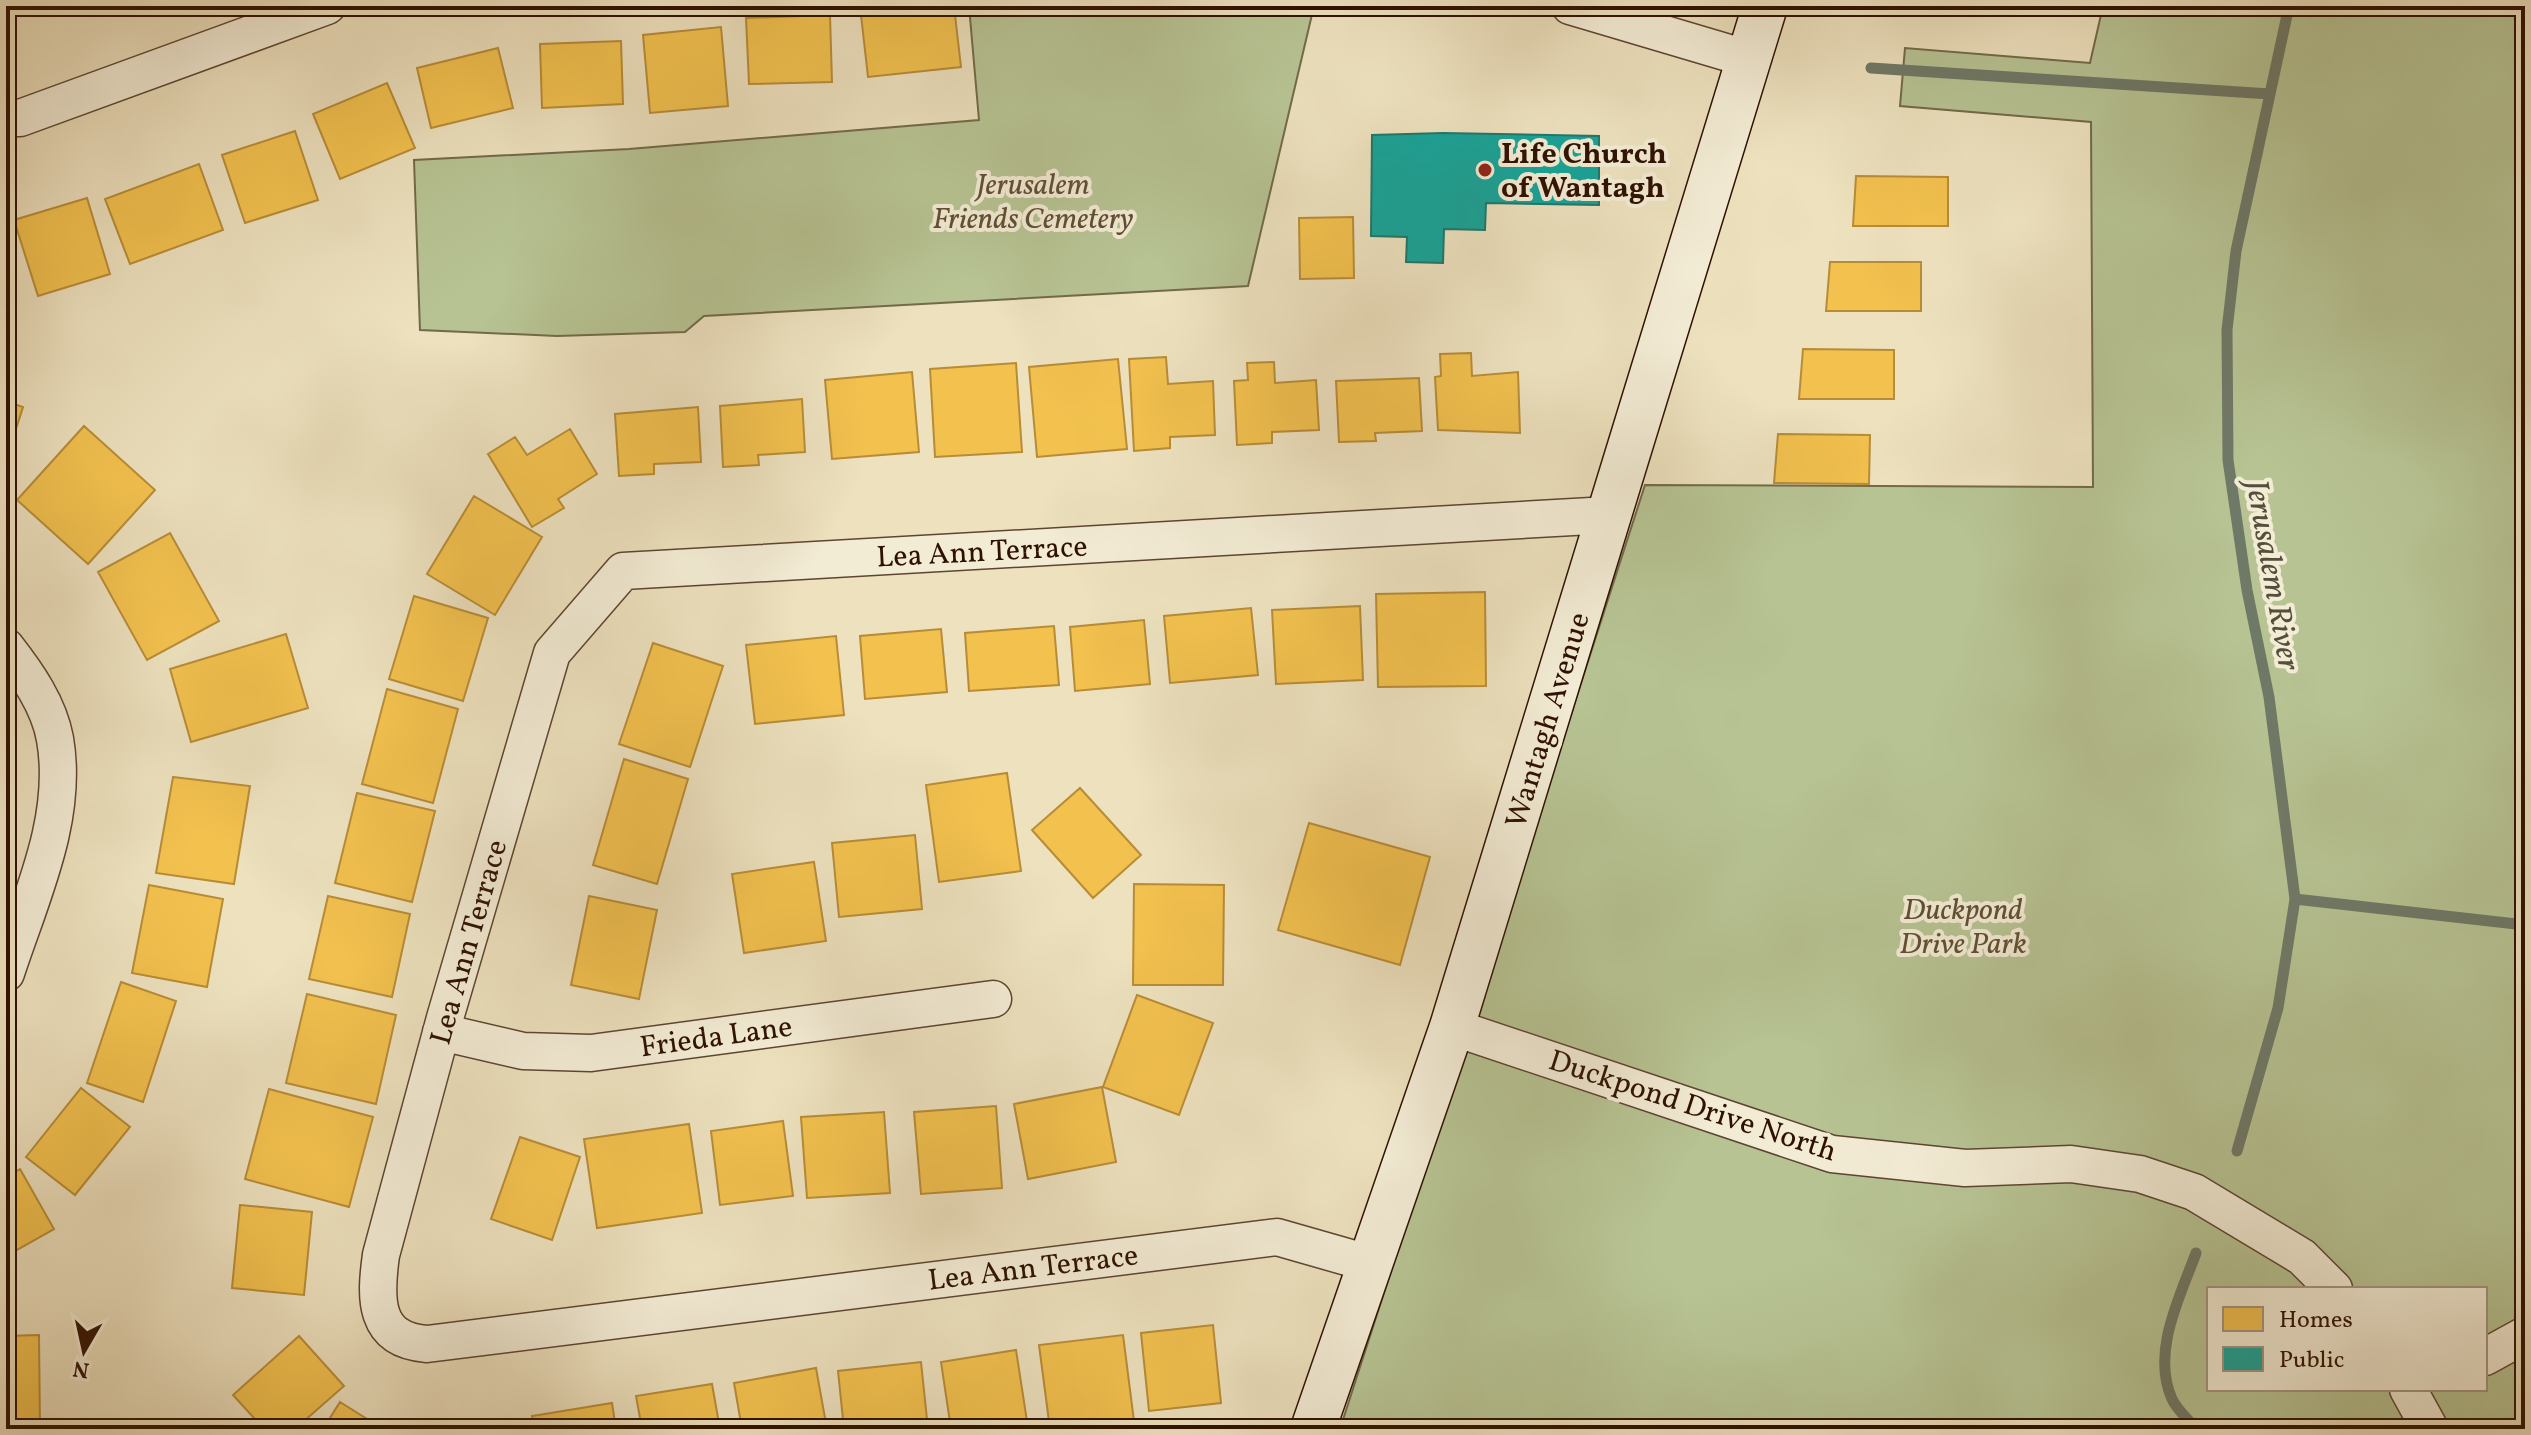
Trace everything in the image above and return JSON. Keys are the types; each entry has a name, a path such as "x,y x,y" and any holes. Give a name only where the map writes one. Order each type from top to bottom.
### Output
{"main road":[{"name":"Wantagh Avenue","path":"1313,1429 1452,1027 1765,6"}],"street":[{"path":"6,118 20,118 327,6"},
{"path":"1570,6 1749,59"},
{"name":"Lea Ann Terrace","path":"1368,1263 1277,1237 427,1344 404,1343 391,1331 382,1318 377,1280 441,1032 552,653 623,571 1609,515"},
{"path":"6,647 32,680 55,738 57,817 6,973"},
{"name":"Frieda Lane","path":"441,1032 523,1051 591,1053 993,999"},
{"name":"Duckpond Drive North","path":"1452,1027 1832,1154 1965,1168 2071,1164 2140,1174 2194,1192 2302,1257 2332,1287"},
{"path":"2487,1356 2525,1335"},
{"path":"2413,1391 2430,1429"}],"green space":[{"name":"Jerusalem Friends Cemetery","path":"969,6 1314,6 1248,286 704,316 685,332 557,336 420,330 414,160 629,149 979,120"},
{"name":"Duckpond Drive Park","path":"2103,6 2525,6 2525,1429 1340,1429 1645,485 2093,487 2091,122 1900,106 1905,48 2090,63"}],"building: Homes":[{"path":"33,6 59,6 36,14"},
{"path":"860,6 954,6 961,67 868,77"},
{"path":"830,15 832,82 749,84 746,18"},
{"path":"721,27 728,106 650,113 643,35"},
{"path":"621,41 623,104 542,108 540,44"},
{"path":"498,48 513,108 431,128 417,68"},
{"path":"387,83 415,148 340,179 313,114"},
{"path":"295,131 318,200 245,223 222,155"},
{"path":"199,164 223,230 130,264 105,199"},
{"path":"1856,176 1948,177 1948,226 1853,226"},
{"path":"87,198 110,274 38,296 14,220"},
{"path":"1353,217 1354,278 1300,279 1299,218"},
{"path":"1830,262 1921,262 1921,311 1826,311"},
{"path":"1803,349 1894,350 1894,399 1799,399"},
{"path":"1471,353 1472,376 1518,372 1520,433 1438,430 1435,377 1441,376 1440,354"},
{"path":"1166,357 1168,384 1213,381 1215,435 1170,437 1170,448 1134,451 1129,359"},
{"path":"1118,359 1127,449 1037,457 1029,367"},
{"path":"1274,362 1275,383 1316,380 1319,430 1272,432 1272,443 1237,445 1234,381 1248,380 1247,363"},
{"path":"1016,363 1022,452 935,457 930,369"},
{"path":"912,372 919,452 832,459 825,380"},
{"path":"1419,378 1422,431 1375,433 1376,441 1339,442 1336,381"},
{"path":"802,399 805,452 758,455 759,465 723,467 720,406"},
{"path":"6,401 23,407 6,460"},
{"path":"698,407 701,462 654,464 654,474 619,476 615,414"},
{"path":"84,426 155,490 88,564 17,500"},
{"path":"570,429 597,474 558,499 564,508 532,527 488,454 515,437 527,455"},
{"path":"1778,434 1870,435 1869,484 1774,483"},
{"path":"474,496 542,537 495,615 427,574"},
{"path":"170,533 219,621 147,660 98,572"},
{"path":"1485,592 1486,686 1378,687 1376,594"},
{"path":"414,596 488,618 463,701 389,679"},
{"path":"1360,606 1363,680 1276,684 1272,610"},
{"path":"1251,608 1258,675 1170,683 1164,616"},
{"path":"1144,620 1150,684 1075,691 1070,627"},
{"path":"1054,626 1059,685 969,691 965,633"},
{"path":"941,629 947,692 865,699 860,636"},
{"path":"286,634 308,708 191,742 170,669"},
{"path":"836,636 844,715 755,724 746,645"},
{"path":"653,643 723,666 690,767 619,744"},
{"path":"387,689 458,709 433,803 362,784"},
{"path":"624,759 688,779 657,884 593,865"},
{"path":"1007,773 1021,871 939,882 926,785"},
{"path":"173,777 250,786 234,884 156,873"},
{"path":"1080,788 1141,855 1093,898 1032,830"},
{"path":"357,793 435,811 412,902 335,883"},
{"path":"1309,823 1430,857 1400,965 1278,930"},
{"path":"915,835 922,909 839,917 832,843"},
{"path":"814,862 826,941 744,953 732,874"},
{"path":"1134,884 1224,885 1223,985 1133,985"},
{"path":"149,885 223,899 207,987 132,973"},
{"path":"328,896 410,914 392,997 309,979"},
{"path":"589,896 657,910 639,999 571,985"},
{"path":"121,982 176,1001 143,1102 87,1083"},
{"path":"307,994 396,1015 376,1104 286,1083"},
{"path":"1137,995 1213,1023 1179,1115 1103,1087"},
{"path":"1102,1087 1116,1162 1028,1179 1014,1104"},
{"path":"81,1088 130,1127 75,1195 26,1157"},
{"path":"269,1089 373,1117 349,1207 245,1179"},
{"path":"996,1106 1002,1188 921,1194 914,1112"},
{"path":"884,1112 890,1193 807,1198 801,1117"},
{"path":"783,1121 793,1196 720,1205 711,1131"},
{"path":"689,1124 702,1213 597,1228 584,1139"},
{"path":"520,1137 580,1157 552,1240 491,1219"},
{"path":"20,1169 54,1229 6,1256 6,1177"},
{"path":"240,1205 312,1212 304,1295 232,1288"},
{"path":"1213,1325 1221,1403 1149,1411 1141,1333"},
{"path":"39,1335 40,1429 6,1429 6,1336"},
{"path":"1123,1335 1135,1429 1050,1429 1039,1345"},
{"path":"299,1336 344,1386 295,1429 264,1429 233,1395"},
{"path":"1016,1350 1027,1421 951,1429 941,1362"},
{"path":"921,1362 928,1429 844,1429 838,1371"},
{"path":"816,1368 827,1429 742,1429 734,1383"},
{"path":"712,1384 720,1429 642,1429 636,1396"},
{"path":"340,1402 383,1429 323,1429"},
{"path":"612,1403 616,1429 534,1429 532,1416"}],"building: Public":[{"name":"Life Church of Wantagh","path":"1372,135 1599,136 1599,205 1486,203 1485,230 1444,229 1443,263 1406,262 1407,237 1371,236"}],"waterway":[{"name":"Jerusalem River","path":"2237,1151 2278,1008 2295,899 2269,697 2247,590 2228,460 2227,330 2236,251 2289,6"},
{"path":"1871,68 2270,94"},
{"path":"2295,899 2525,925"},
{"name":"Jerusalem River","path":"2196,1253 2170,1325 2165,1363 2166,1381 2172,1399 2196,1429"}],"place":[{"name":"Life Church of Wantagh","path":"1485,170"}]}
